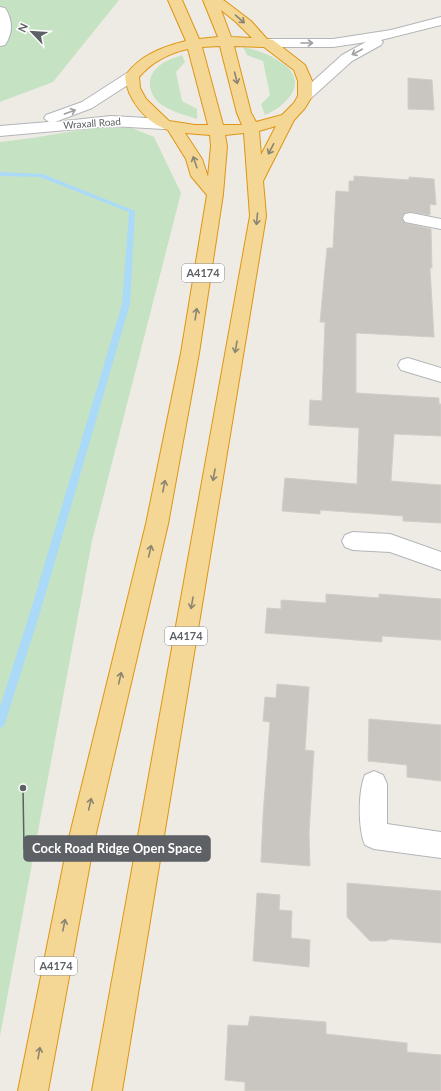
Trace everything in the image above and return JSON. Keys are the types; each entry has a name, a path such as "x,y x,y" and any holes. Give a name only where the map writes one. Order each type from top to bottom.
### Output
{"highway":[{"name":"A4174","path":"107,1091 258,216 251,128 244,113 226,41 210,0"},
{"path":"169,125 217,130 251,128 287,118 300,105 305,96 305,81 300,68 265,43 243,20 214,0"},
{"name":"A4174","path":"151,57 175,26 177,5"},
{"name":"A4174","path":"33,1091 81,842 158,516 190,353 215,194 219,146 217,130 194,44 177,5"},
{"path":"215,194 199,176 194,158 169,125 140,101 134,88 132,76 140,66 151,57 194,44 226,41 265,43"},
{"name":"A4174","path":"256,180 287,118"}],"street":[{"path":"0,10 5,20 5,30 0,42"},
{"path":"265,43 333,43 391,34 441,21"},
{"path":"305,96 347,58 391,34"},
{"name":"Wraxall Road","path":"19,129 87,105 132,76"},
{"name":"Wraxall Road","path":"0,131 111,121 169,125"},
{"path":"411,218 441,224"},
{"path":"408,365 441,375"},
{"path":"353,541 390,543 441,561"},
{"path":"374,784 374,836 441,845"}],"green space":[{"path":"0,0 119,0 53,82 0,102"},
{"path":"243,47 265,53 280,61 292,72 295,80 292,94 286,101 265,115 261,104 270,95 263,61 247,55"},
{"path":"182,55 185,62 176,72 182,101 197,109 197,119 162,105 152,94 150,79 152,74 160,65"},
{"path":"98,127 132,128 154,137 181,193 92,541 0,1036 0,142"}],"building":[{"path":"408,78 432,80 434,110 408,109"},
{"path":"354,176 409,180 409,177 434,179 436,205 430,204 430,215 411,212 405,213 402,217 405,223 431,229 432,268 430,268 434,337 356,333 356,393 439,398 439,404 441,404 441,436 394,434 391,481 441,485 441,523 403,521 403,516 320,510 320,514 282,511 285,478 357,484 359,428 309,425 310,400 322,401 325,322 320,322 327,248 333,248 336,191 349,192 349,181 354,181"},
{"path":"326,594 379,598 379,594 441,599 441,640 382,636 382,642 265,633 267,608 281,609 281,600 326,603"},
{"path":"277,684 309,687 305,750 314,751 309,833 310,866 261,862 270,722 263,721 265,697 276,698"},
{"path":"369,719 441,725 441,781 407,777 407,765 368,761"},
{"path":"347,883 441,891 441,943 390,939 386,941 370,941 347,917"},
{"path":"257,893 280,895 279,910 292,911 291,938 310,940 309,967 253,961"},
{"path":"250,1016 326,1022 326,1034 407,1043 407,1052 441,1055 441,1091 245,1091 245,1082 225,1080 228,1025 248,1026"}],"waterway":[{"path":"0,174 41,175 132,211 126,304 37,606 0,723"}],"place":[{"name":"Cock Road Ridge Open Space","path":"23,788"}]}
